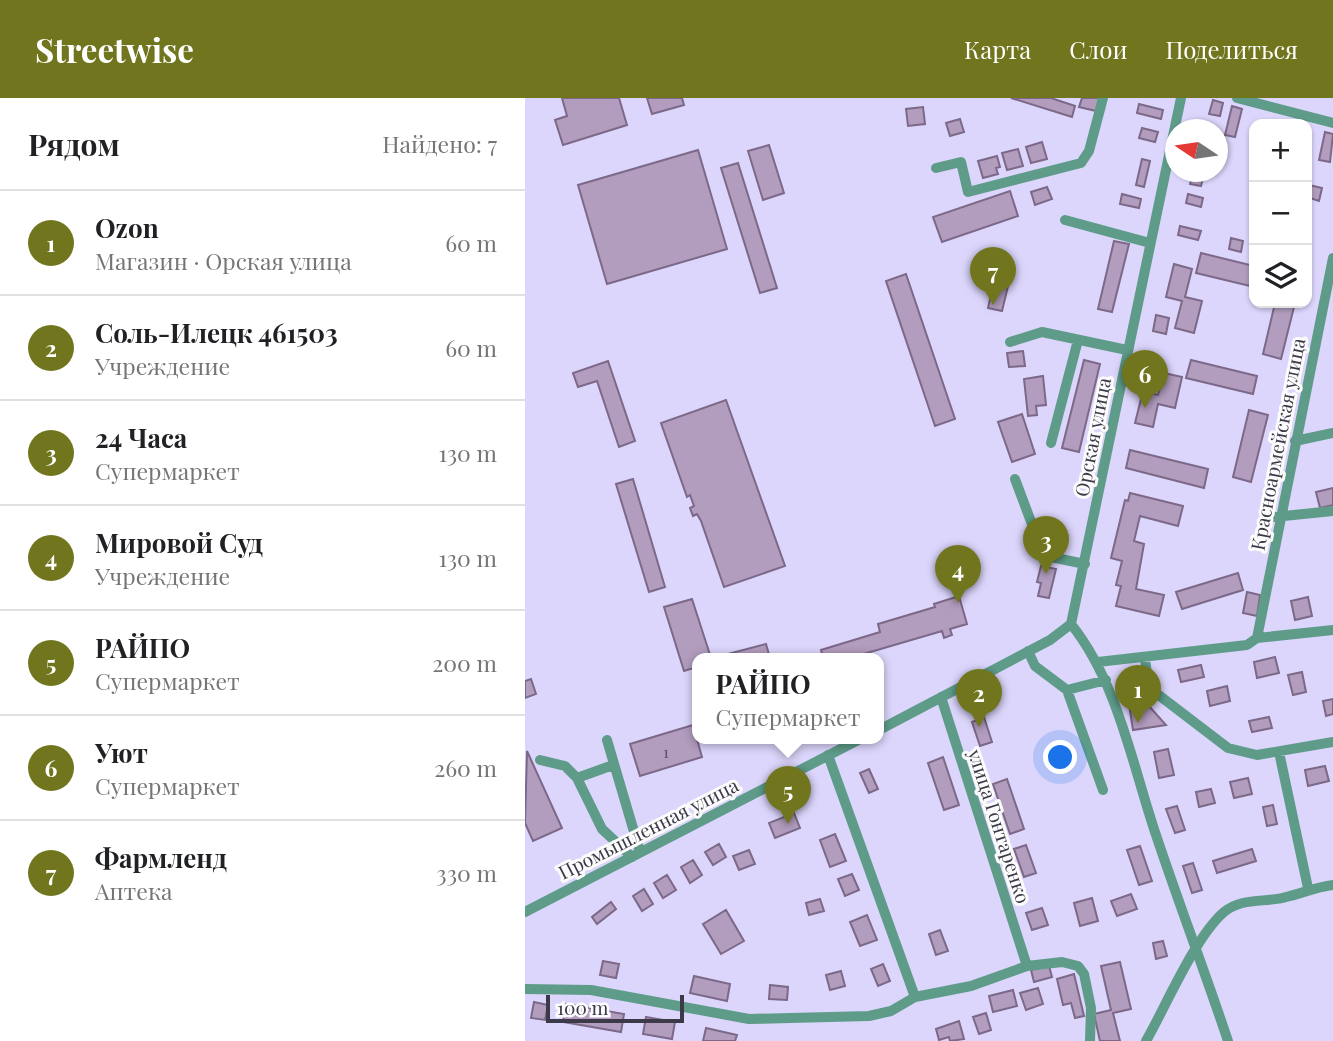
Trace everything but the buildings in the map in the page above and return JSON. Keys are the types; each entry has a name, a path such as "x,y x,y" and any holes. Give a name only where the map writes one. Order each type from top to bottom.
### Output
{"street":[{"path":"936,168 961,162 968,192 1081,163 1089,151 1103,98"},
{"name":"Орская улица","path":"1071,624 1181,98"},
{"path":"1237,98 1333,123"},
{"path":"1065,220 1150,243"},
{"name":"Красноармейская улица","path":"1255,640 1277,517 1329,300 1333,258"},
{"path":"1010,342 1042,332 1127,350"},
{"path":"1051,443 1078,340"},
{"path":"1295,441 1333,433"},
{"path":"1015,479 1042,551 1051,557 1085,564"},
{"path":"1277,517 1333,511"},
{"path":"884,727 1028,651 1071,624 1098,662 1106,680 1228,1041"},
{"path":"1098,662 1145,659 1333,630"},
{"path":"1028,651 1035,666 1066,690 1103,790"},
{"path":"1145,659 1147,674 1156,693 1217,742 1247,754 1279,752 1333,742"},
{"path":"1066,690 1106,680"},
{"name":"улица Гонтаренко","path":"941,697 1027,966"},
{"path":"607,740 636,855"},
{"name":"Промышленная улица","path":"525,912 828,755 840,744"},
{"path":"1279,752 1308,888"},
{"path":"828,755 915,997"},
{"path":"540,760 565,766 577,778 602,829 636,855"},
{"path":"577,778 613,765"},
{"path":"1146,1041 1197,947 1224,912 1256,900 1286,898 1308,888 1333,885"},
{"path":"525,989 591,990 749,1019 869,1016 891,1011 915,997 971,986 1027,966 1062,962 1078,966 1084,974 1091,1008 1090,1041"}],"place":[{"name":"Фармленд","path":"993,305"},
{"name":"Уют","path":"1145,408"},
{"name":"24 Часа","path":"1046,574"},
{"name":"Мировой Суд","path":"958,603"},
{"name":"Ozon","path":"1138,723"},
{"name":"Соль-Илецк 461503","path":"979,727"},
{"name":"РАЙПО","path":"788,824"}]}
